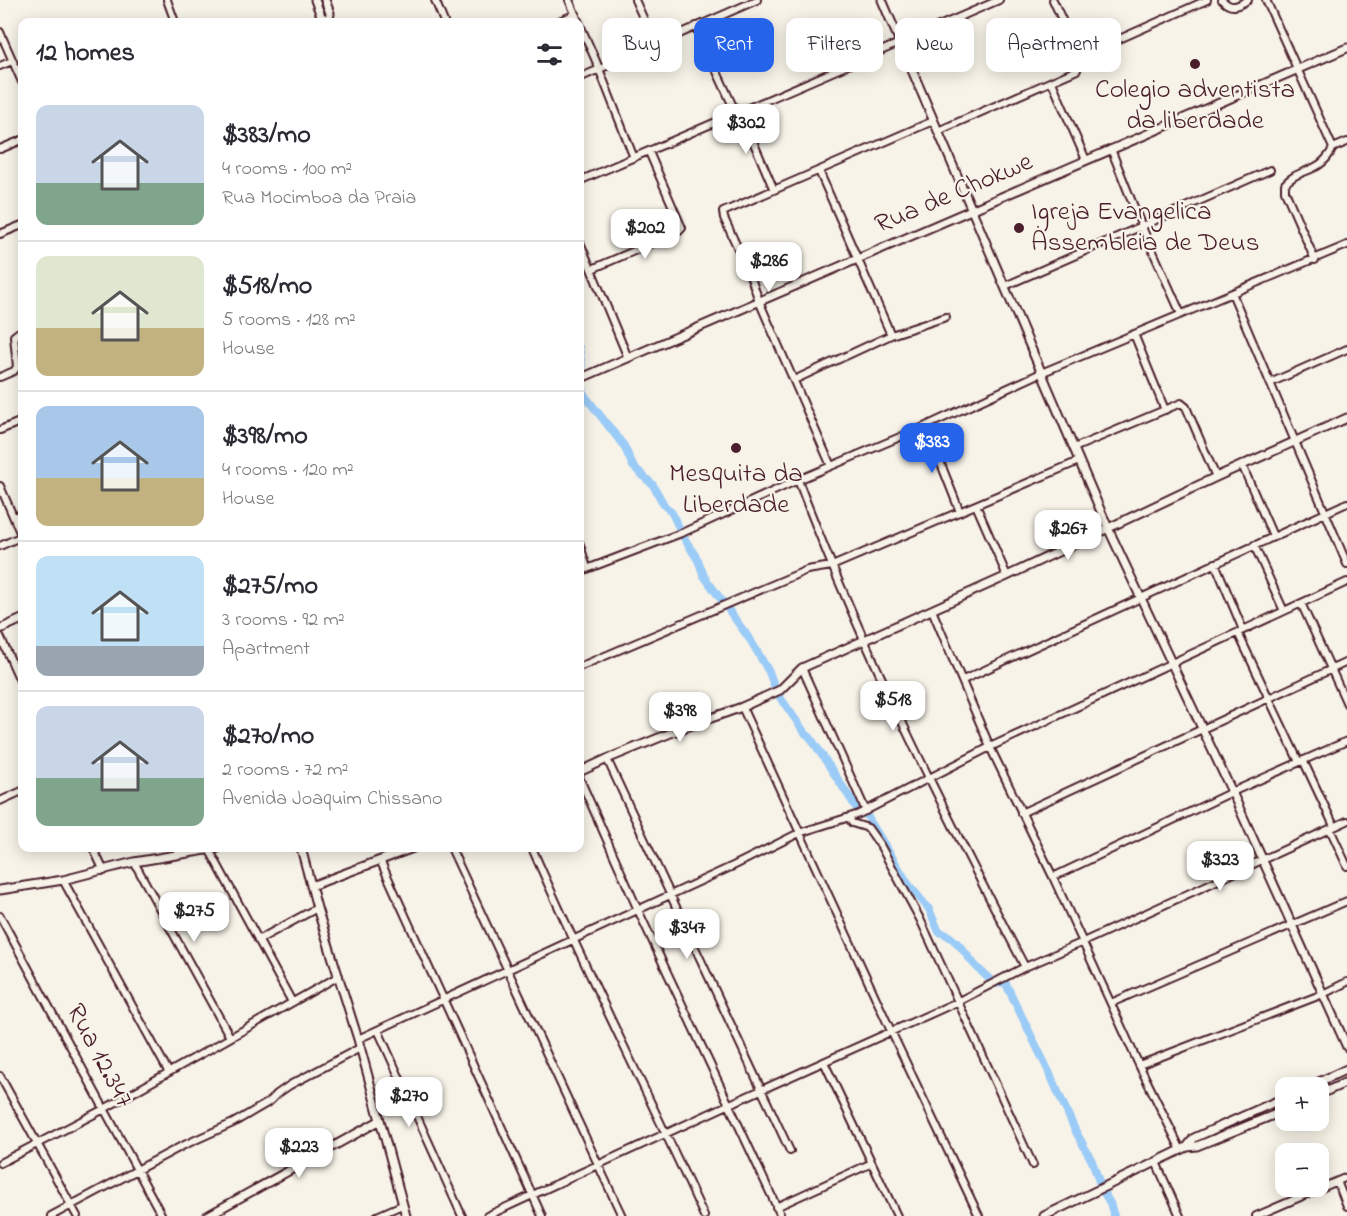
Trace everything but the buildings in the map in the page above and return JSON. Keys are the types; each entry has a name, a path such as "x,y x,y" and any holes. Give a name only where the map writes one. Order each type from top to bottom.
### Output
{"street":[{"path":"167,0 173,18"},
{"path":"315,0 324,18"},
{"path":"325,0 329,18"},
{"path":"435,0 442,18"},
{"path":"569,0 578,18"},
{"path":"635,0 643,18"},
{"path":"715,18 757,0"},
{"path":"882,0 895,31"},
{"path":"1053,0 1061,18"},
{"path":"1121,38 1207,0"},
{"path":"1222,0 1232,7 1239,6 1248,0"},
{"path":"1266,0 1333,148"},
{"path":"956,18 994,1"},
{"path":"566,18 576,14"},
{"path":"0,32 18,74"},
{"path":"584,33 634,158"},
{"path":"584,179 895,45"},
{"name":"Rua de Chokwe","path":"584,377 1347,48"},
{"path":"0,66 12,61"},
{"path":"584,76 600,70"},
{"path":"718,72 774,190"},
{"path":"912,72 1108,528 1233,792 1347,1047"},
{"path":"938,131 1073,72"},
{"path":"1052,82 1086,160"},
{"path":"831,466 759,302 723,212 933,121"},
{"path":"0,149 18,142"},
{"path":"1315,260 1285,191 1285,184 1289,179 1318,166 1328,159 1333,148 1347,142"},
{"path":"1111,149 1142,227 1181,314"},
{"path":"592,269 678,232 682,228 649,152"},
{"path":"1005,286 1270,170"},
{"path":"819,171 891,335"},
{"path":"0,234 18,227"},
{"path":"584,570 682,533 1041,373 1347,245"},
{"path":"584,251 628,358"},
{"path":"1232,293 1347,564"},
{"path":"794,380 891,335 946,317"},
{"path":"0,377 17,367 14,336 18,333"},
{"path":"1134,334 1165,410"},
{"path":"1270,383 1347,349"},
{"path":"1074,448 1178,404 1184,404 1216,477"},
{"path":"584,772 607,759 780,690 802,668 1007,576 1347,418"},
{"path":"0,430 18,423"},
{"path":"926,426 960,512"},
{"path":"584,665 807,570 832,566 1079,461"},
{"path":"1242,465 1273,536"},
{"path":"798,480 864,641 927,778 1025,967"},
{"path":"0,486 18,526"},
{"path":"963,680 1347,503"},
{"path":"976,505 1007,576"},
{"path":"14,517 18,516"},
{"path":"0,546 18,538"},
{"path":"1254,545 1284,611"},
{"path":"584,558 587,568"},
{"path":"1215,563 1268,698 1301,761 1332,827 1347,866"},
{"path":"358,1039 508,971 799,833 866,811 990,747 1347,582"},
{"path":"1301,603 1347,704"},
{"path":"932,610 990,747 1053,877 1138,1065 1184,1149"},
{"path":"0,629 18,621"},
{"path":"0,636 18,676"},
{"path":"1021,813 1347,662"},
{"path":"802,668 866,811"},
{"path":"742,707 979,1216"},
{"path":"1053,877 1347,741"},
{"path":"607,759 790,1151"},
{"path":"584,786 638,910 781,1216"},
{"path":"0,801 18,793"},
{"path":"849,817 852,823 868,828 880,845 920,919 1033,1165"},
{"path":"487,1216 1347,821"},
{"path":"95,852 104,871"},
{"path":"0,890 63,880 134,862 192,852"},
{"path":"211,852 292,1002"},
{"path":"302,852 358,1039 406,1216"},
{"path":"311,886 402,852"},
{"path":"453,852 622,1216"},
{"path":"534,852 572,940 704,1216"},
{"path":"380,860 542,1216"},
{"path":"134,862 230,1037"},
{"path":"63,880 168,1071"},
{"path":"1111,1003 1347,901"},
{"path":"258,940 317,908"},
{"name":"Rua 12.347","path":"0,916 162,1216"},
{"path":"0,1163 104,1109 339,976"},
{"path":"1138,1065 1323,994 1347,982"},
{"path":"378,1030 462,1216"},
{"path":"51,1216 137,1169 233,1123 269,1102 290,1086 360,1048"},
{"path":"825,1062 896,1214 888,1216"},
{"path":"1329,1077 1347,1069"},
{"path":"0,1076 77,1216"},
{"path":"1329,1090 1347,1082"},
{"path":"1184,1149 1194,1138 1275,1102"},
{"path":"1044,1216 1184,1149 1197,1146 1275,1114"},
{"path":"207,1216 379,1121"},
{"path":"1156,1162 1180,1216"},
{"path":"776,1207 872,1163"},
{"path":"1256,1216 1347,1177"},
{"path":"1337,1181 1347,1206"},
{"path":"377,1216 402,1205"}],"waterway":[{"path":"584,393 624,446 633,466 653,485 664,505 672,513 698,560 704,576 751,641 769,672 777,693 810,737 856,807 864,811 909,885 929,909 939,932 955,941 992,982"},
{"path":"995,984 1003,982 1006,984 1092,1161 1114,1216"}],"place":[{"name":"Colegio adventista da liberdade","path":"1195,64"},
{"name":"Igreja Evangelica Assembleia de Deus","path":"1019,228"},
{"name":"Mesquita da Liberdade","path":"736,448"}]}
